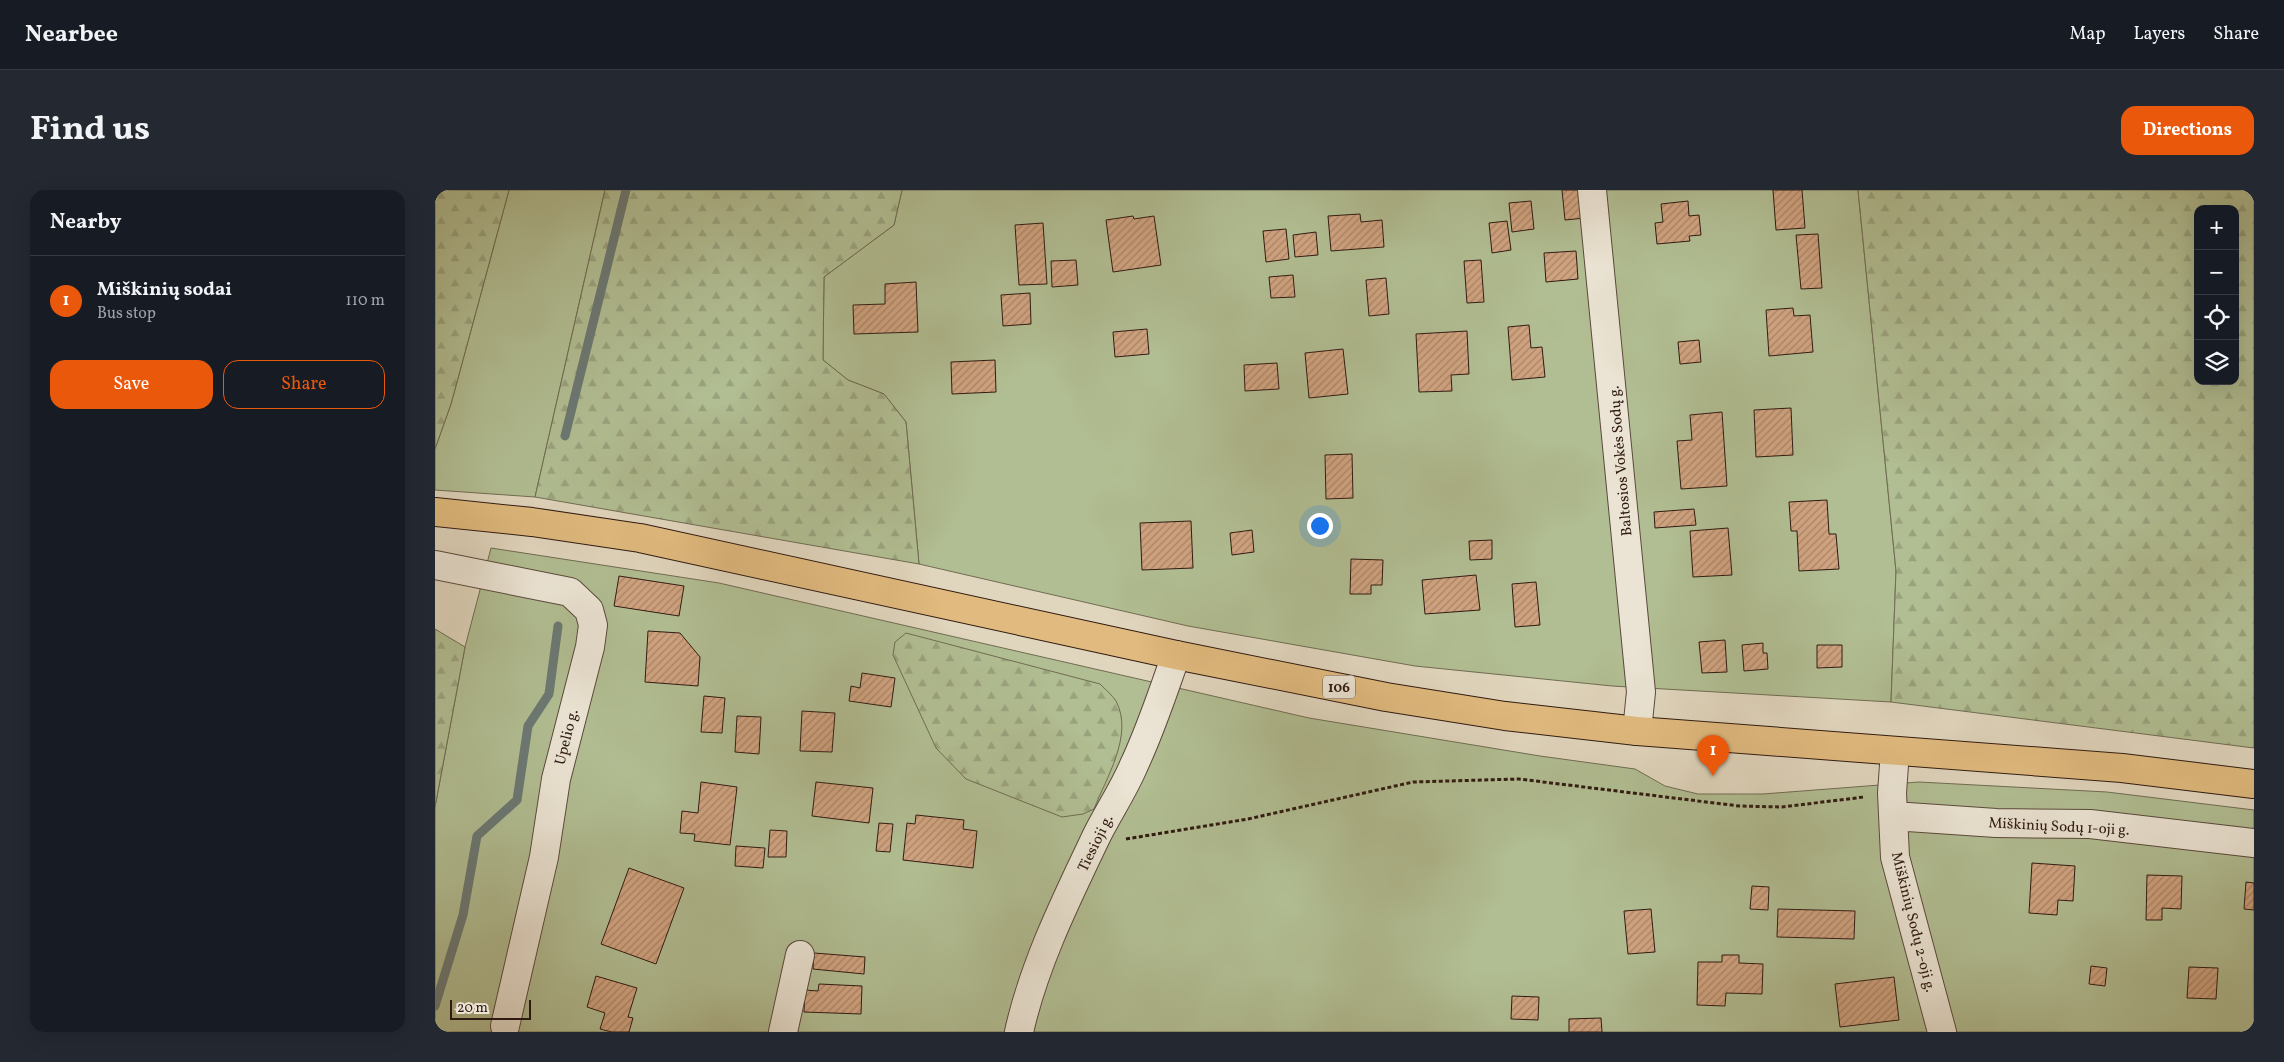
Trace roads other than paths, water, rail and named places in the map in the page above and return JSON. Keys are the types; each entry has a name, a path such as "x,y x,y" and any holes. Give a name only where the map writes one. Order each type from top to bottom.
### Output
{"main road":[{"name":"106","path":"435,512 533,522 640,538 1176,655 1386,697 1505,716 1637,732 2122,768 2254,784"}],"street":[{"name":"Baltosios Vokės Sodų g.","path":"1592,190 1641,692 1637,732"},
{"name":"Upelio g.","path":"435,566 571,592 589,610 593,625 590,647 556,779 544,857 505,1026"},
{"name":"Tiesioji g.","path":"1019,1032 1023,1013 1044,951 1093,845 1134,766 1159,706 1176,655"},
{"name":"Miškinių Sodų 2-oji g.","path":"1895,751 1893,805 1895,856 1942,1032"},
{"name":"Miškinių Sodų 1-oji g.","path":"1893,805 1996,823 2090,824 2254,843"},
{"path":"783,1032 800,955"}],"waterway":[{"path":"565,436 626,190"},
{"path":"435,1006 463,915 477,836 517,800 528,726 549,694 558,626"}],"place":[{"name":"Miškinių sodai","path":"1713,776"}]}
